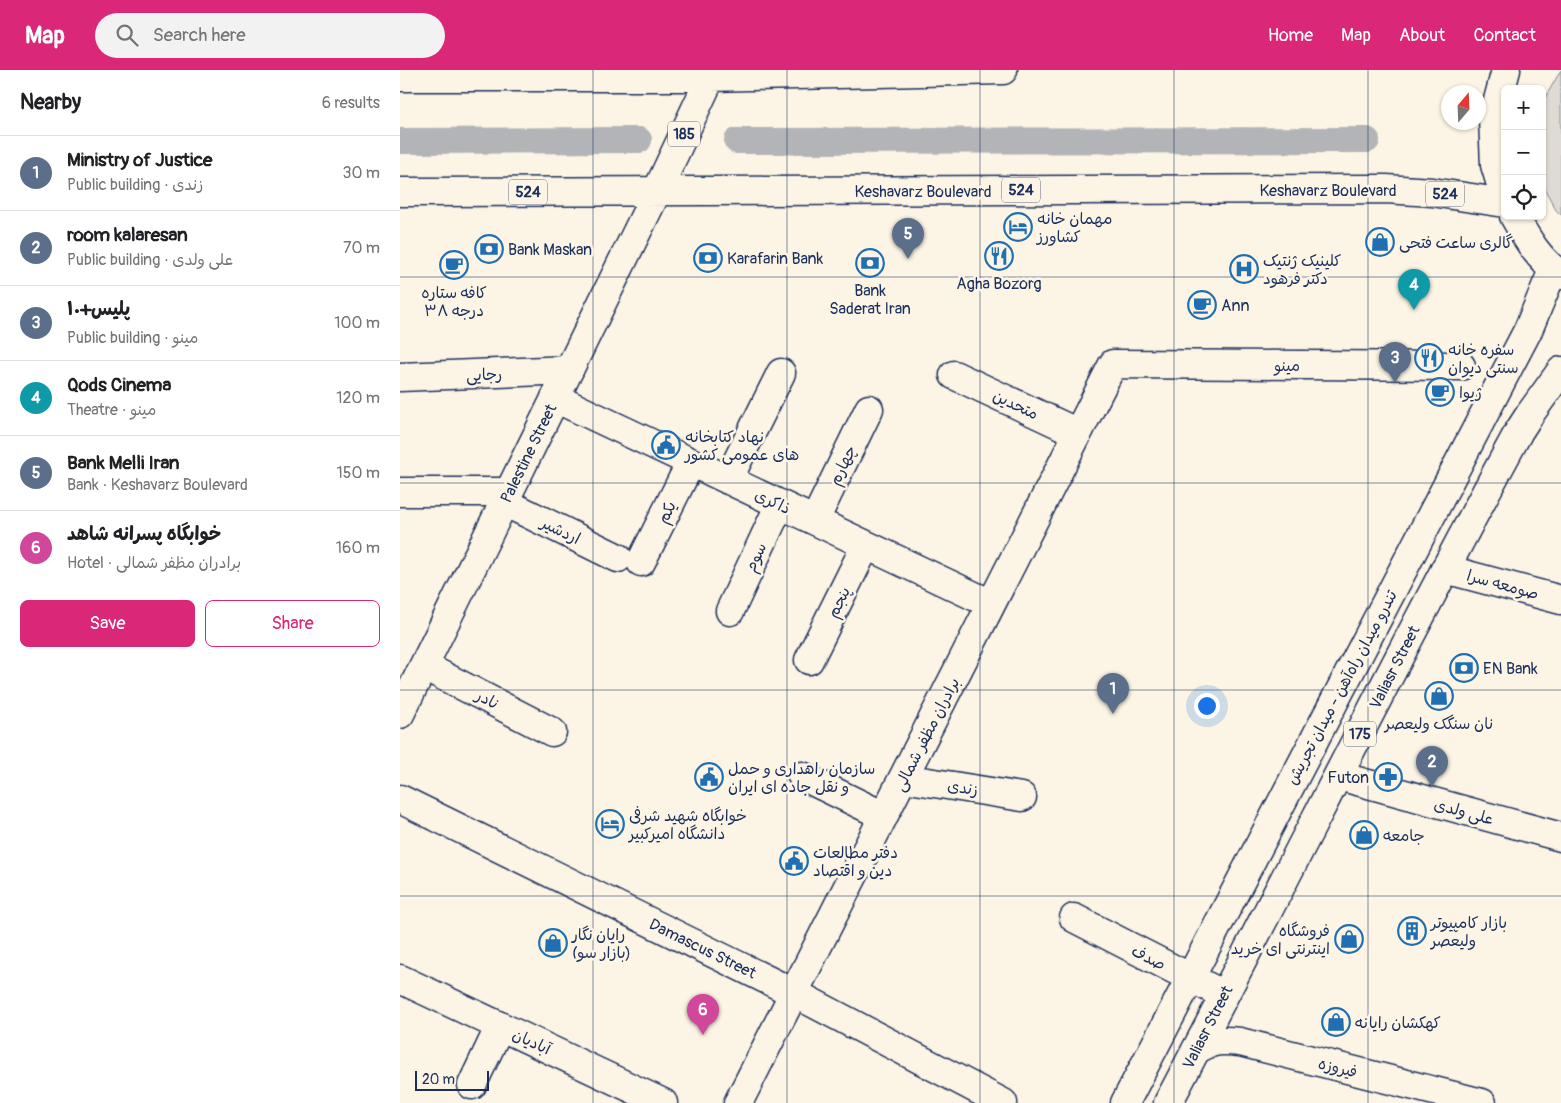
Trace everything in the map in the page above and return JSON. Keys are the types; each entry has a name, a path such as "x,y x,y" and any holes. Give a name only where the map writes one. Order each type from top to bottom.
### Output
{"street":[{"path":"400,77 552,73 1003,70"},
{"path":"1501,185 1495,165 1494,118 1506,70"},
{"name":"185","path":"657,191 713,73"},
{"name":"Keshavarz Boulevard","path":"400,192 1386,189 1432,192 1501,202"},
{"name":"Palestine Street","path":"400,714 657,191"},
{"path":"1516,220 1533,248 1557,272"},
{"name":"تندرو میدان راه‌آهن - میدان تجریش","path":"1126,1103 1557,272"},
{"name":"مینو","path":"1113,364 1462,366"},
{"name":"برادران مظفر شمالی","path":"738,1103 1113,364"},
{"name":"رجایی","path":"400,377 569,370"},
{"name":"Valiasr Street","path":"1168,1103 1445,569 1530,414 1561,371"},
{"path":"728,480 781,373"},
{"name":"متحدین","path":"954,375 1078,433"},
{"name":"ذاکری","path":"555,398 991,604"},
{"name":"چهارم","path":"815,520 869,410"},
{"name":"یکم","path":"629,560 691,462"},
{"path":"400,492 506,497"},
{"name":"اردشیر","path":"506,497 629,560"},
{"name":"سوم","path":"730,611 780,504"},
{"name":"پنجم","path":"810,660 866,545"},
{"name":"صومعه سرا","path":"1445,569 1561,600"},
{"name":"نادر","path":"424,666 552,732"},
{"path":"802,776 884,816"},
{"name":"علی ولدی","path":"1339,776 1561,837"},
{"name":"زندی","path":"903,778 1022,797"},
{"name":"Damascus Street","path":"400,799 794,993 1003,1103"},
{"name":"صدف","path":"1074,918 1224,995"},
{"name":"آبادیان","path":"400,979 663,1103"},
{"path":"472,1085 500,1026"},
{"name":"فیروزه","path":"1196,1050 1208,1043 1222,1040 1240,1042 1482,1103"}],"shaded area":[{"path":"1561,70 1561,215 1556,210 1546,191 1546,96"}],"waterway":[{"path":"400,141 639,140"},
{"path":"737,141 1367,140"}],"place":[{"name":"مهمان خانه كشاورز","path":"1018,227"},
{"name":"گالری ساعت فتحی","path":"1380,242"},
{"name":"Bank Maskan","path":"489,249"},
{"name":"Agha Bozorg","path":"999,256"},
{"name":"Karafarin Bank","path":"708,258"},
{"name":"Bank Melli Iran","path":"908,259"},
{"name":"Bank Saderat Iran","path":"870,263"},
{"name":"کافه ستاره ۳۸ درجه","path":"454,265"},
{"name":"کلینیک ژنتیک دکتر فرهود","path":"1244,269"},
{"name":"Ann","path":"1202,305"},
{"name":"Qods Cinema","path":"1414,310"},
{"name":"سفره خانه سنتی دیوان","path":"1429,358"},
{"name":"پلیس+۱۰","path":"1395,383"},
{"name":"ژیوا","path":"1440,392"},
{"name":"نهاد کتابخانه های عمومی کشور","path":"666,445"},
{"name":"EN Bank","path":"1464,668"},
{"name":"نان سنگک ولیعصر","path":"1439,696"},
{"name":"Ministry of Justice","path":"1113,714"},
{"name":"سازمان راهداری و حمل و نقل جاده ای ایران","path":"709,777"},
{"name":"Futon","path":"1388,777"},
{"name":"room kalaresan","path":"1432,787"},
{"name":"خوابگاه شهید شرفی دانشگاه امیرکبیر","path":"610,824"},
{"name":"جامعه","path":"1364,835"},
{"name":"دفتر مطالعات دین و اقتصاد","path":"794,861"},
{"name":"بازار کامپیوتر ولیعصر","path":"1412,931"},
{"name":"فروشگاه اینترنتی ای خرید","path":"1349,939"},
{"name":"رایان نگار (بازار سو)","path":"553,943"},
{"name":"کهکشان رایانه","path":"1336,1022"},
{"name":"خوابگاه پسرانه شاهد","path":"703,1035"}]}
